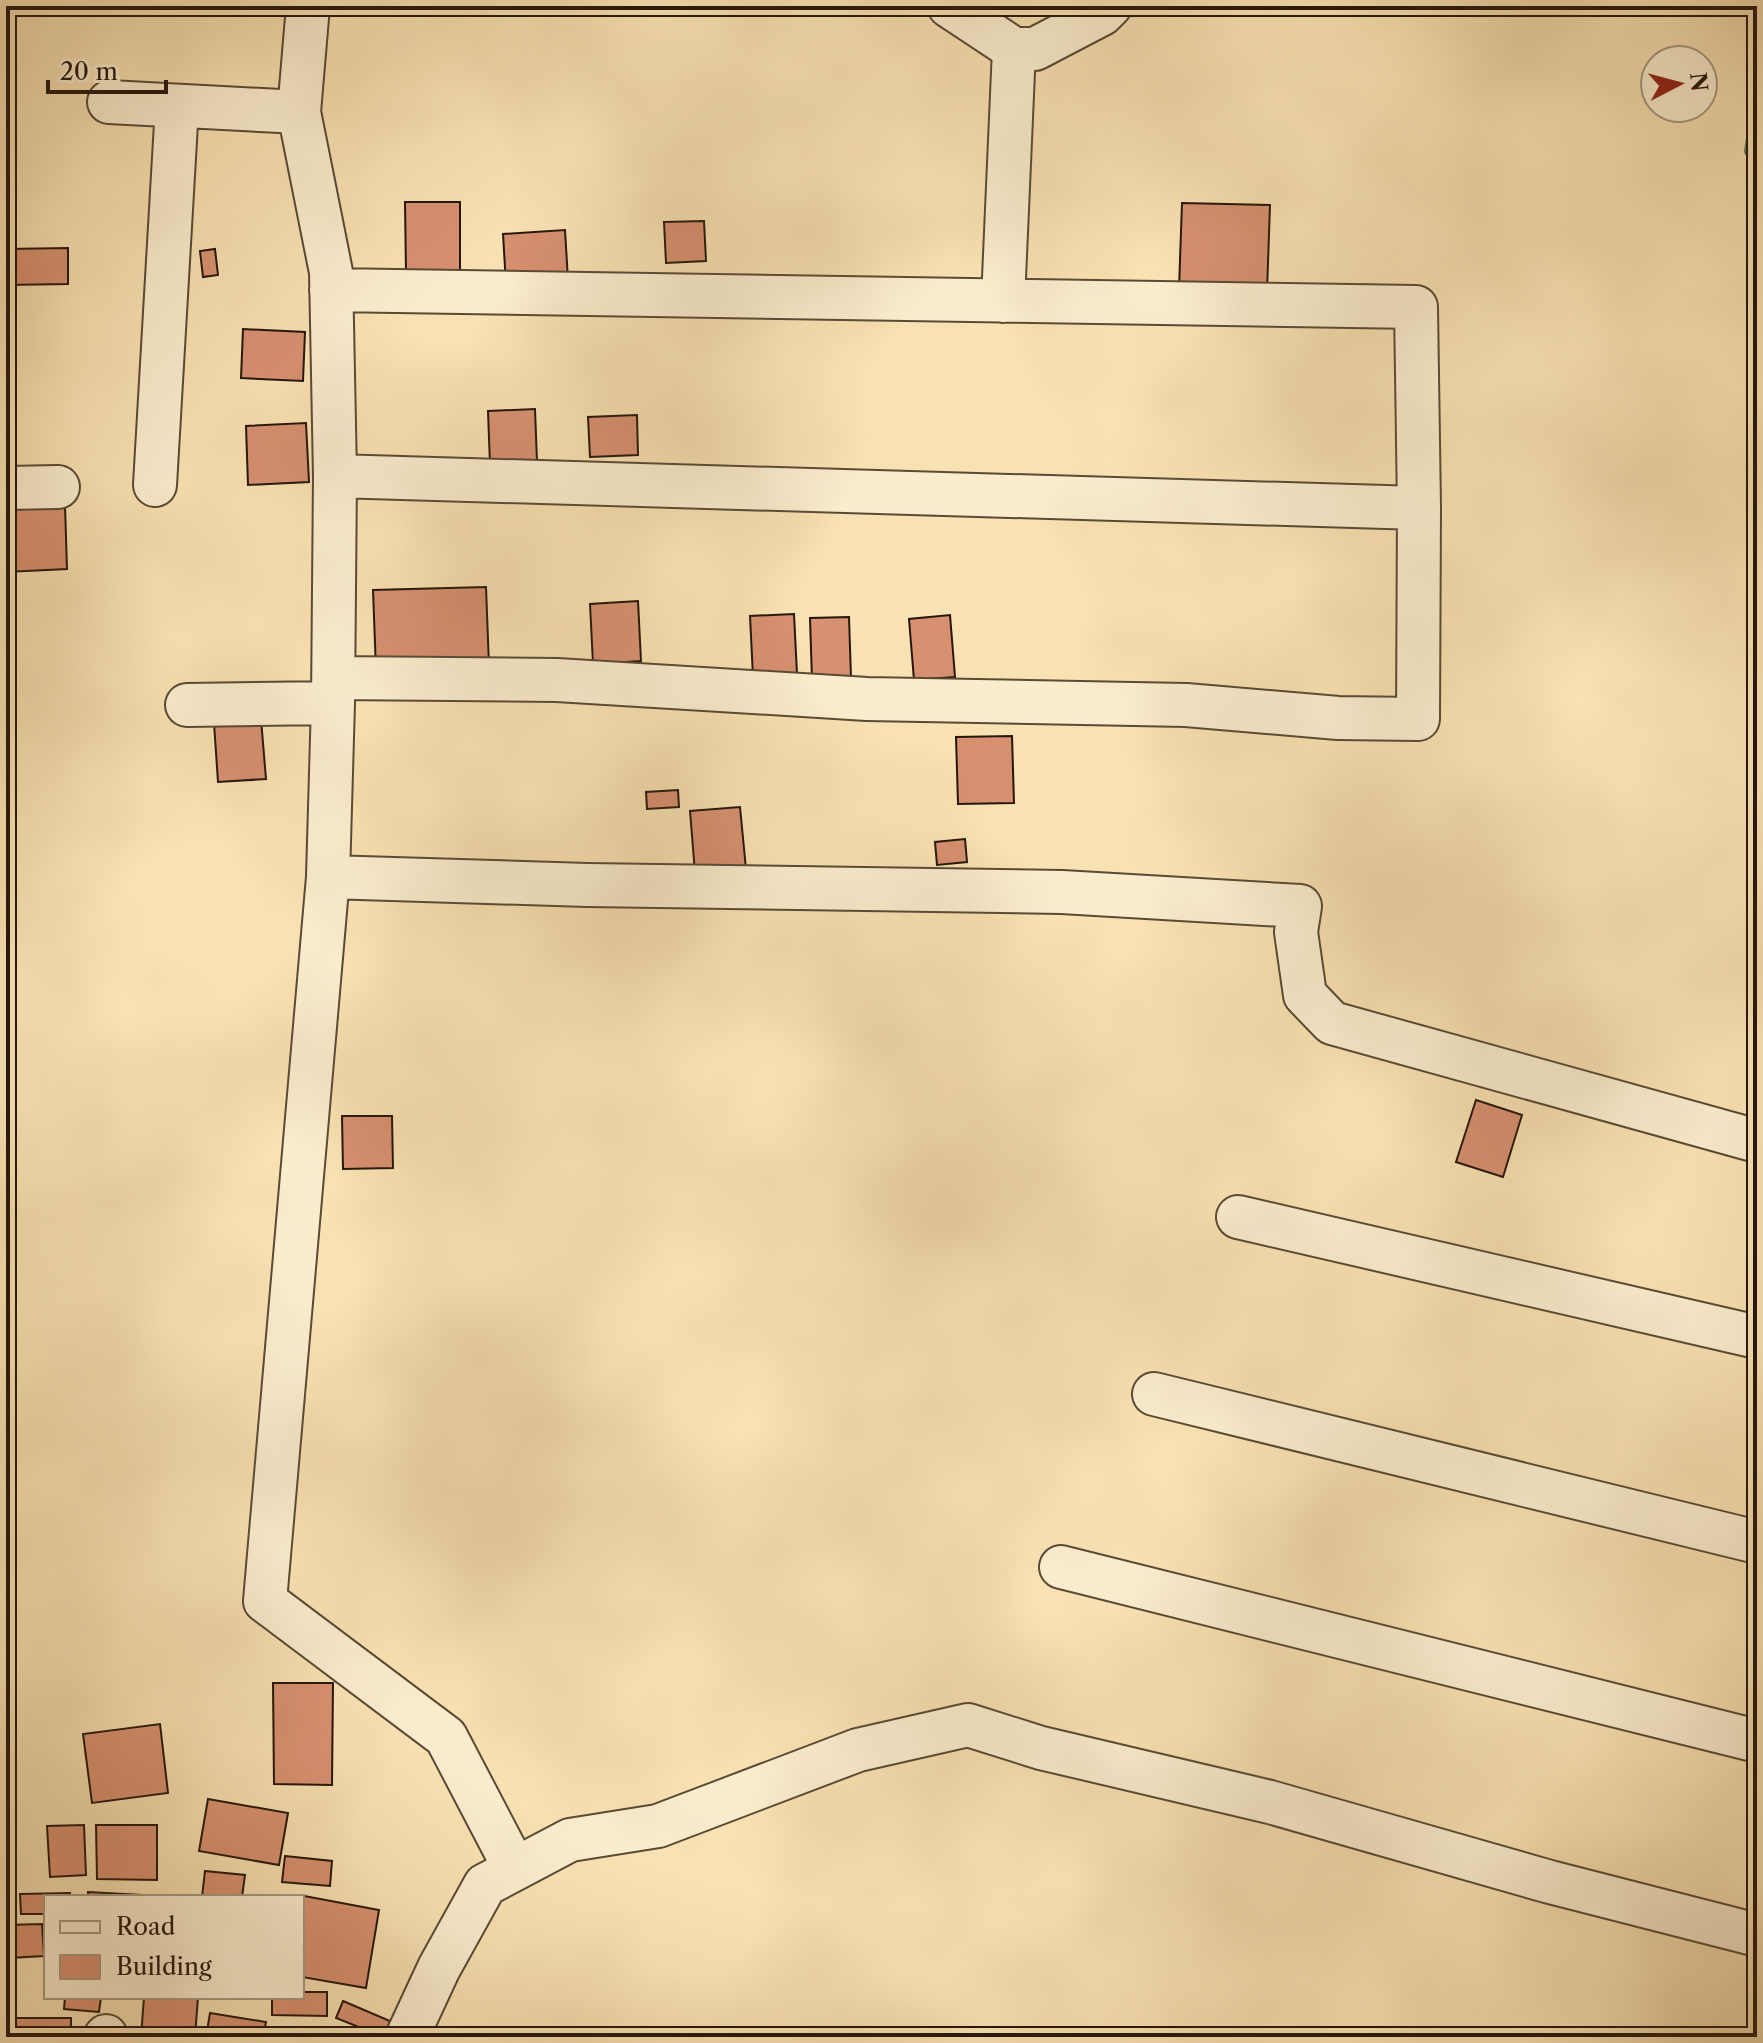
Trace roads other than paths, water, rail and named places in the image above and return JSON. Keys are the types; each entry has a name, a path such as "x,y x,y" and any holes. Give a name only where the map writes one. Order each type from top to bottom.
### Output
{"street":[{"path":"308,6 299,112 331,272 335,476 334,690 328,877 265,1601 446,1737 515,1869"},
{"path":"949,6 1014,49 1035,49 1102,14 1110,6"},
{"path":"1003,301 1014,49"},
{"path":"109,102 299,112"},
{"path":"155,485 177,106"},
{"path":"187,705 334,690 557,680 867,699 1186,705 1338,718 1418,719 1416,307 331,290"},
{"path":"335,476 1419,508"},
{"path":"6,488 58,487"},
{"path":"328,877 587,885 1062,892 1300,906 1296,932 1305,995 1332,1023 1757,1141"},
{"path":"1238,1217 1757,1337"},
{"path":"1154,1394 1757,1542"},
{"path":"1061,1567 1757,1741"},
{"path":"407,2037 439,1968 485,1885 570,1840 658,1826 858,1750 968,1725 1041,1748 1270,1802 1550,1882 1757,1935"}],"waterway":[{"path":"1757,108 1750,151 1757,154"}]}
